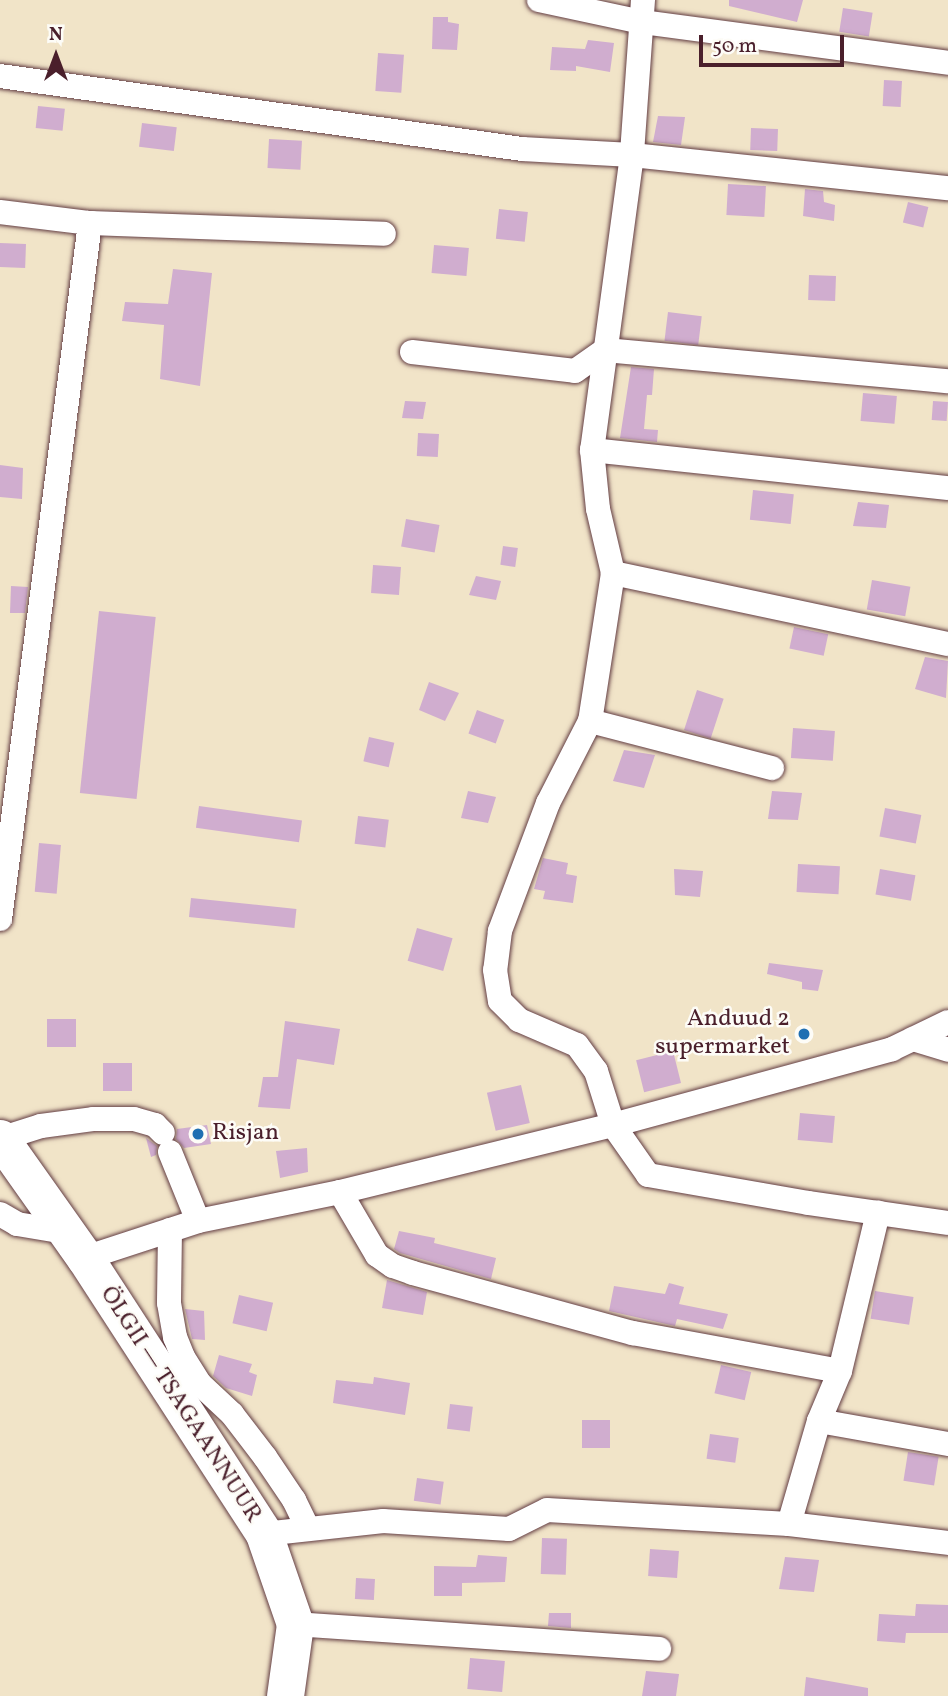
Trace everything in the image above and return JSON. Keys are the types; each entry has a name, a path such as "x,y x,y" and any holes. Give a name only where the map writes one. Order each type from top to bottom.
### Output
{"highway":[{"name":"ÖLGII — TSAGAANNUUR","path":"0,1138 76,1245 264,1534 295,1625 291,1693"}],"street":[{"path":"539,0 643,11 948,63"},
{"path":"643,11 632,155 592,450 598,509 613,573 590,721 548,803 500,931 495,970 500,1001 519,1020 577,1045 597,1071 613,1125 648,1175 948,1223"},
{"path":"0,76 522,149 632,155 948,188"},
{"path":"0,212 90,222 384,234"},
{"path":"0,919 90,222"},
{"path":"412,352 575,371 605,350 948,381"},
{"path":"592,450 948,488"},
{"path":"613,573 948,644"},
{"path":"590,721 772,768"},
{"path":"0,1214 17,1224 76,1245 170,1230 198,1221 340,1192 613,1125 892,1049 948,1022"},
{"path":"913,1039 948,1051"},
{"path":"0,1138 41,1126 93,1119 134,1119 155,1125 167,1142 198,1221"},
{"path":"340,1192 377,1255 393,1266 412,1273 633,1333 840,1371"},
{"path":"789,1524 819,1421 840,1371 878,1213"},
{"path":"170,1230 169,1303 175,1337 183,1357 200,1384 232,1414 265,1457 294,1500 308,1529"},
{"path":"819,1421 948,1444"},
{"path":"264,1534 383,1521 509,1529 547,1510 789,1524 948,1543"},
{"path":"295,1625 659,1649"}],"building":[{"path":"729,0 803,0 797,22 729,6"},
{"path":"843,8 873,13 869,36 839,32"},
{"path":"433,17 448,17 448,22 459,24 457,50 432,49"},
{"path":"588,40 614,43 610,72 576,66 576,71 550,70 552,47 585,49"},
{"path":"378,53 404,55 401,93 375,91"},
{"path":"884,80 902,81 901,107 883,106"},
{"path":"38,106 65,109 63,131 36,128"},
{"path":"658,116 685,117 681,145 653,142"},
{"path":"142,123 177,127 174,151 139,147"},
{"path":"751,128 778,129 777,151 750,150"},
{"path":"269,139 302,141 300,170 267,168"},
{"path":"728,184 766,186 764,217 726,215"},
{"path":"805,189 823,191 824,202 835,205 834,221 803,216"},
{"path":"908,202 928,207 923,227 903,222"},
{"path":"499,209 528,212 525,242 496,239"},
{"path":"0,243 26,244 25,268 0,267"},
{"path":"434,245 469,248 466,276 432,273"},
{"path":"173,269 212,273 200,386 160,379 164,325 122,321 125,302 168,304"},
{"path":"809,275 836,276 835,301 808,300"},
{"path":"668,312 702,316 698,345 664,341"},
{"path":"631,367 654,369 652,395 647,395 644,429 658,430 657,442 620,438"},
{"path":"863,393 897,396 894,424 861,421"},
{"path":"405,401 426,402 423,419 402,418"},
{"path":"933,401 948,402 947,421 932,420"},
{"path":"418,433 439,434 438,457 417,456"},
{"path":"0,465 23,468 22,499 0,497"},
{"path":"753,490 794,494 791,524 750,520"},
{"path":"858,502 889,505 886,528 853,526"},
{"path":"406,519 439,525 435,552 401,547"},
{"path":"503,546 518,548 515,567 500,565"},
{"path":"373,565 401,567 399,595 371,593"},
{"path":"476,576 501,581 496,600 469,595"},
{"path":"872,580 910,587 905,616 867,610"},
{"path":"11,586 28,587 25,613 10,613"},
{"path":"99,611 156,617 137,799 80,793"},
{"path":"794,627 828,634 824,656 789,649"},
{"path":"925,657 948,661 946,698 915,689"},
{"path":"429,682 459,693 445,721 419,710"},
{"path":"697,690 724,699 711,739 684,730"},
{"path":"477,710 504,720 496,743 468,733"},
{"path":"793,728 835,731 833,761 791,758"},
{"path":"369,737 394,743 389,767 363,761"},
{"path":"624,750 655,755 644,788 613,781"},
{"path":"468,791 496,797 488,823 461,818"},
{"path":"772,791 802,793 798,820 768,819"},
{"path":"199,806 302,820 299,842 196,828"},
{"path":"885,808 921,815 916,844 879,836"},
{"path":"358,816 389,820 385,848 355,844"},
{"path":"39,843 61,845 57,894 35,892"},
{"path":"543,858 568,863 566,874 577,876 573,903 543,899 545,891 534,889"},
{"path":"798,864 840,866 838,894 797,892"},
{"path":"674,869 703,871 700,897 675,895"},
{"path":"880,869 915,875 911,901 875,895"},
{"path":"191,898 296,909 294,928 189,917"},
{"path":"417,928 453,938 443,971 408,961"},
{"path":"769,963 823,970 818,991 802,989 802,982 767,974"},
{"path":"47,1019 76,1019 76,1047 47,1047"},
{"path":"285,1021 340,1029 334,1065 297,1059 290,1109 258,1107 263,1077 278,1077"},
{"path":"673,1051 681,1083 644,1092 636,1060"},
{"path":"103,1063 132,1063 132,1091 103,1091"},
{"path":"521,1085 530,1123 496,1131 487,1093"},
{"path":"800,1113 835,1116 833,1143 798,1140"},
{"path":"207,1125 211,1144 184,1148 176,1139 177,1129"},
{"path":"146,1138 157,1146 156,1155 151,1157"},
{"path":"307,1148 308,1172 280,1178 276,1151"},
{"path":"399,1231 435,1238 434,1243 496,1258 491,1279 400,1253 394,1249"},
{"path":"387,1280 427,1292 423,1315 382,1308"},
{"path":"669,1283 684,1287 679,1304 728,1314 723,1329 677,1319 675,1326 609,1311 614,1286 665,1294"},
{"path":"875,1291 914,1297 909,1325 871,1319"},
{"path":"239,1295 273,1303 267,1331 232,1323"},
{"path":"185,1309 204,1311 205,1340 192,1339"},
{"path":"219,1355 252,1364 249,1372 257,1375 252,1396 226,1388 213,1376"},
{"path":"721,1365 751,1372 745,1400 714,1393"},
{"path":"374,1377 410,1383 405,1415 333,1403 336,1380 373,1384"},
{"path":"450,1404 473,1407 470,1432 447,1429"},
{"path":"582,1420 610,1420 610,1448 582,1448"},
{"path":"710,1434 739,1438 735,1463 707,1459"},
{"path":"908,1452 939,1457 934,1485 903,1481"},
{"path":"417,1478 444,1482 441,1505 414,1501"},
{"path":"542,1538 567,1539 566,1575 541,1574"},
{"path":"650,1549 679,1551 677,1578 648,1576"},
{"path":"478,1555 507,1557 505,1582 462,1583 462,1596 434,1596 434,1566 476,1567"},
{"path":"785,1557 819,1560 814,1592 779,1589"},
{"path":"356,1578 375,1579 374,1600 355,1599"},
{"path":"916,1604 948,1605 948,1633 906,1633 905,1643 877,1641 879,1614 915,1616"},
{"path":"549,1613 571,1613 571,1628 548,1626"},
{"path":"470,1658 505,1661 502,1692 467,1689"},
{"path":"646,1671 679,1674 676,1696 642,1696"},
{"path":"806,1677 868,1688 868,1696 804,1696"}],"place":[{"name":"Anduud 2 supermarket","path":"804,1034"},
{"name":"Risjan","path":"198,1134"}]}
